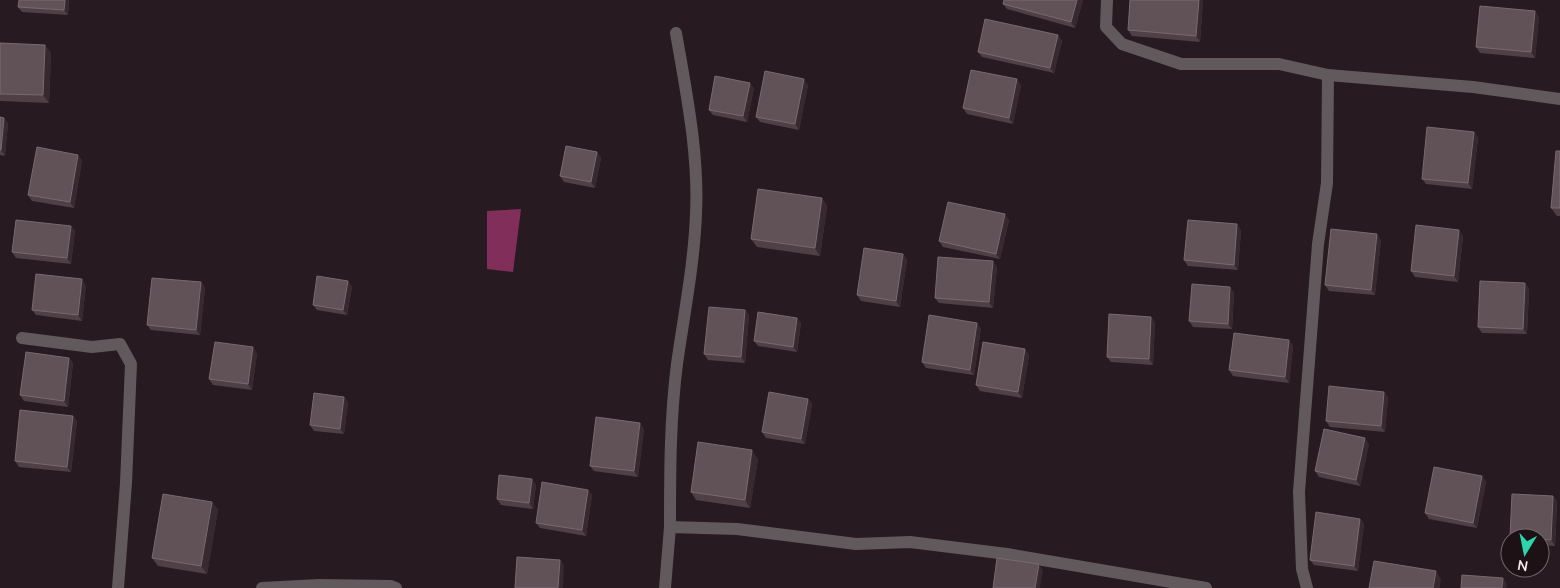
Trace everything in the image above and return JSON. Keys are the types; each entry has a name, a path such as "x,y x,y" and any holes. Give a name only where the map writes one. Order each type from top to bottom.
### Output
{"street":[{"path":"1107,0 1106,27 1122,44 1181,64 1279,64 1328,76 1473,87 1560,99"},
{"path":"665,588 670,527 670,458 677,366 689,295 696,212 694,152 676,33"},
{"path":"1307,588 1302,569 1299,492 1318,244 1327,183 1328,76"},
{"path":"22,338 92,347 120,344 130,364 126,483 118,588"},
{"path":"670,527 737,529 856,544 910,542 1007,554 1206,588"},
{"path":"262,588 319,585 391,586 396,588"}],"shaded area":[{"path":"521,209 513,272 487,269 487,211"}],"building":[{"path":"19,0 65,0 64,10 18,7"},
{"path":"1004,0 1077,0 1071,22 1003,4"},
{"path":"1130,0 1199,0 1196,36 1128,30"},
{"path":"1480,6 1535,11 1531,52 1476,47"},
{"path":"985,19 1058,35 1050,68 978,52"},
{"path":"0,43 45,45 43,95 0,94"},
{"path":"971,70 1017,79 1009,118 963,108"},
{"path":"765,71 804,79 795,124 756,117"},
{"path":"715,76 750,83 743,116 709,110"},
{"path":"0,117 4,118 1,150 0,150"},
{"path":"1427,127 1474,132 1468,183 1422,179"},
{"path":"566,146 597,152 591,182 560,176"},
{"path":"37,147 78,155 70,202 28,195"},
{"path":"1556,151 1560,151 1560,208 1551,208"},
{"path":"758,189 822,198 815,248 751,239"},
{"path":"948,202 1005,214 996,254 939,241"},
{"path":"16,220 71,226 67,258 12,252"},
{"path":"1188,220 1237,224 1234,265 1184,260"},
{"path":"1416,225 1459,230 1454,276 1411,271"},
{"path":"1331,229 1377,234 1371,290 1325,285"},
{"path":"864,248 903,254 896,301 857,295"},
{"path":"938,257 993,261 989,302 935,298"},
{"path":"36,274 82,279 78,315 32,310"},
{"path":"317,276 348,281 343,310 313,305"},
{"path":"152,278 201,282 196,330 147,325"},
{"path":"1480,281 1525,283 1523,329 1478,327"},
{"path":"1192,284 1230,287 1228,324 1189,321"},
{"path":"709,307 745,310 741,357 704,354"},
{"path":"758,312 797,318 793,347 754,341"},
{"path":"1109,314 1151,317 1149,359 1107,357"},
{"path":"929,315 977,323 970,370 922,362"},
{"path":"1234,333 1289,340 1285,377 1229,370"},
{"path":"215,342 253,347 248,384 209,379"},
{"path":"983,342 1025,349 1018,392 976,385"},
{"path":"26,352 69,358 64,401 20,395"},
{"path":"1329,386 1384,392 1381,426 1326,421"},
{"path":"769,392 808,399 801,439 762,432"},
{"path":"314,393 344,397 340,429 310,425"},
{"path":"20,410 73,416 67,467 15,461"},
{"path":"596,417 640,423 634,471 590,466"},
{"path":"1324,429 1365,438 1356,480 1315,471"},
{"path":"698,442 752,450 745,500 691,492"},
{"path":"1434,467 1482,476 1473,523 1425,513"},
{"path":"499,475 532,479 529,503 497,499"},
{"path":"542,482 588,490 582,530 536,523"},
{"path":"163,494 212,502 201,566 152,558"},
{"path":"1512,494 1553,496 1551,540 1550,528 1510,528"},
{"path":"1316,512 1360,519 1354,566 1310,560"},
{"path":"517,557 560,560 558,588 515,588"},
{"path":"997,558 1039,564 1035,588 993,588"},
{"path":"1374,561 1436,571 1433,588 1369,588"},
{"path":"1462,575 1503,578 1502,588 1461,588"}]}
